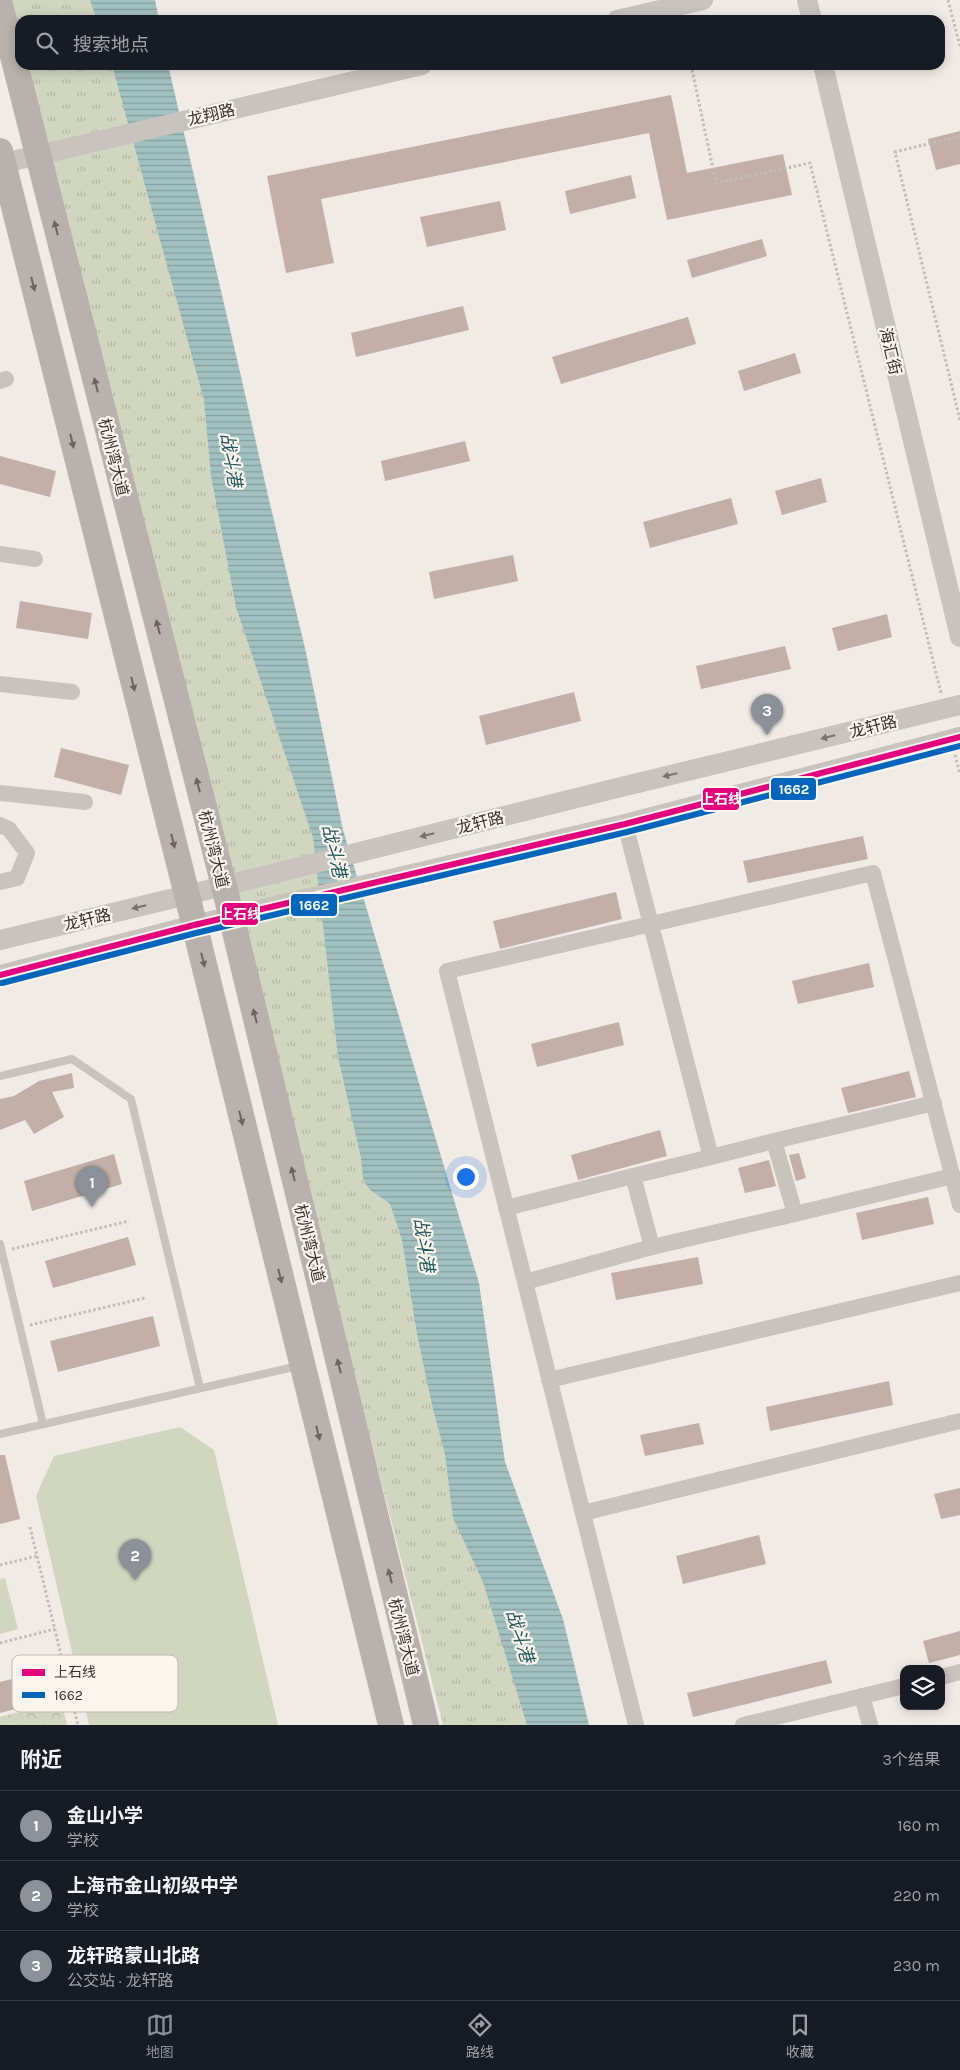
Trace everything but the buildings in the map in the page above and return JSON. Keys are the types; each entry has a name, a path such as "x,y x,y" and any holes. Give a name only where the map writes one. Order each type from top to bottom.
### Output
{"main road":[{"name":"杭州湾大道","path":"0,5 15,65"},
{"name":"杭州湾大道","path":"16,70 224,886 426,1725"},
{"path":"1,159 187,896 391,1725"}],"street":[{"path":"638,15 703,0"},
{"path":"807,0 811,15"},
{"name":"龙翔路","path":"1,159 37,154 100,140 401,70"},
{"name":"海汇街","path":"824,70 960,638"},
{"path":"0,554 35,559"},
{"path":"0,684 72,692"},
{"name":"龙轩路","path":"0,940 187,896 280,871 952,707"},
{"path":"0,975 194,925 625,824 960,737"},
{"path":"0,794 85,802"},
{"path":"625,824 711,1156"},
{"path":"0,825 9,828 27,853 17,878 0,882"},
{"path":"636,1725 447,971 873,873 960,1204"},
{"path":"506,1208 711,1156 934,1103"},
{"path":"774,1141 795,1214"},
{"path":"633,1176 652,1247"},
{"path":"525,1282 652,1247 953,1176"},
{"path":"549,1380 960,1283"},
{"path":"583,1514 960,1421"},
{"path":"945,1676 960,1672"},
{"path":"743,1725 900,1687"},
{"path":"862,1696 870,1725"}],"lane":[{"path":"0,1076 72,1059 131,1099 200,1388"},
{"path":"1,1248 43,1424"},
{"path":"0,1434 302,1365"}],"path":[{"path":"948,0 960,46"},
{"path":"692,70 716,183 810,163 952,707"},
{"path":"960,136 895,152 960,420"},
{"path":"1,1248 129,1221"},
{"path":"20,1328 145,1298"},
{"path":"30,1526 61,1655"},
{"path":"0,1565 37,1556"},
{"path":"0,1643 55,1629"},
{"path":"75,1712 78,1725"}],"green space":[{"path":"7,0 94,0 98,15 15,15 15,32"},
{"path":"24,70 114,70 210,401 319,838 396,1205 489,1582 533,1725 443,1725"},
{"path":"180,1427 214,1450 278,1725 89,1725 86,1712 178,1712 178,1655 73,1655 36,1496 54,1456"},
{"path":"5,1578 18,1629 0,1634 0,1579"},
{"path":"19,1712 64,1712 67,1725 0,1725 0,1717"}],"water":[{"path":"90,0 155,0 158,15 95,15"},
{"name":"战斗港","path":"113,70 169,70 305,648 343,830 479,1283 505,1462 563,1619 589,1725 527,1725 483,1582 453,1518 445,1454 432,1405 417,1334 402,1240 390,1204 369,1189 363,1178 361,1158 338,1057 313,838 236,607 211,476 204,400"}],"transit line":[{"name":"上石线","path":"0,975 194,925 625,824 960,737"},
{"name":"1662","path":"2,983 196,933 627,832 960,746"}],"place":[{"name":"龙轩路蒙山北路","path":"767,735"},
{"name":"金山小学","path":"92,1207"},
{"name":"上海市金山初级中学","path":"135,1580"}]}
